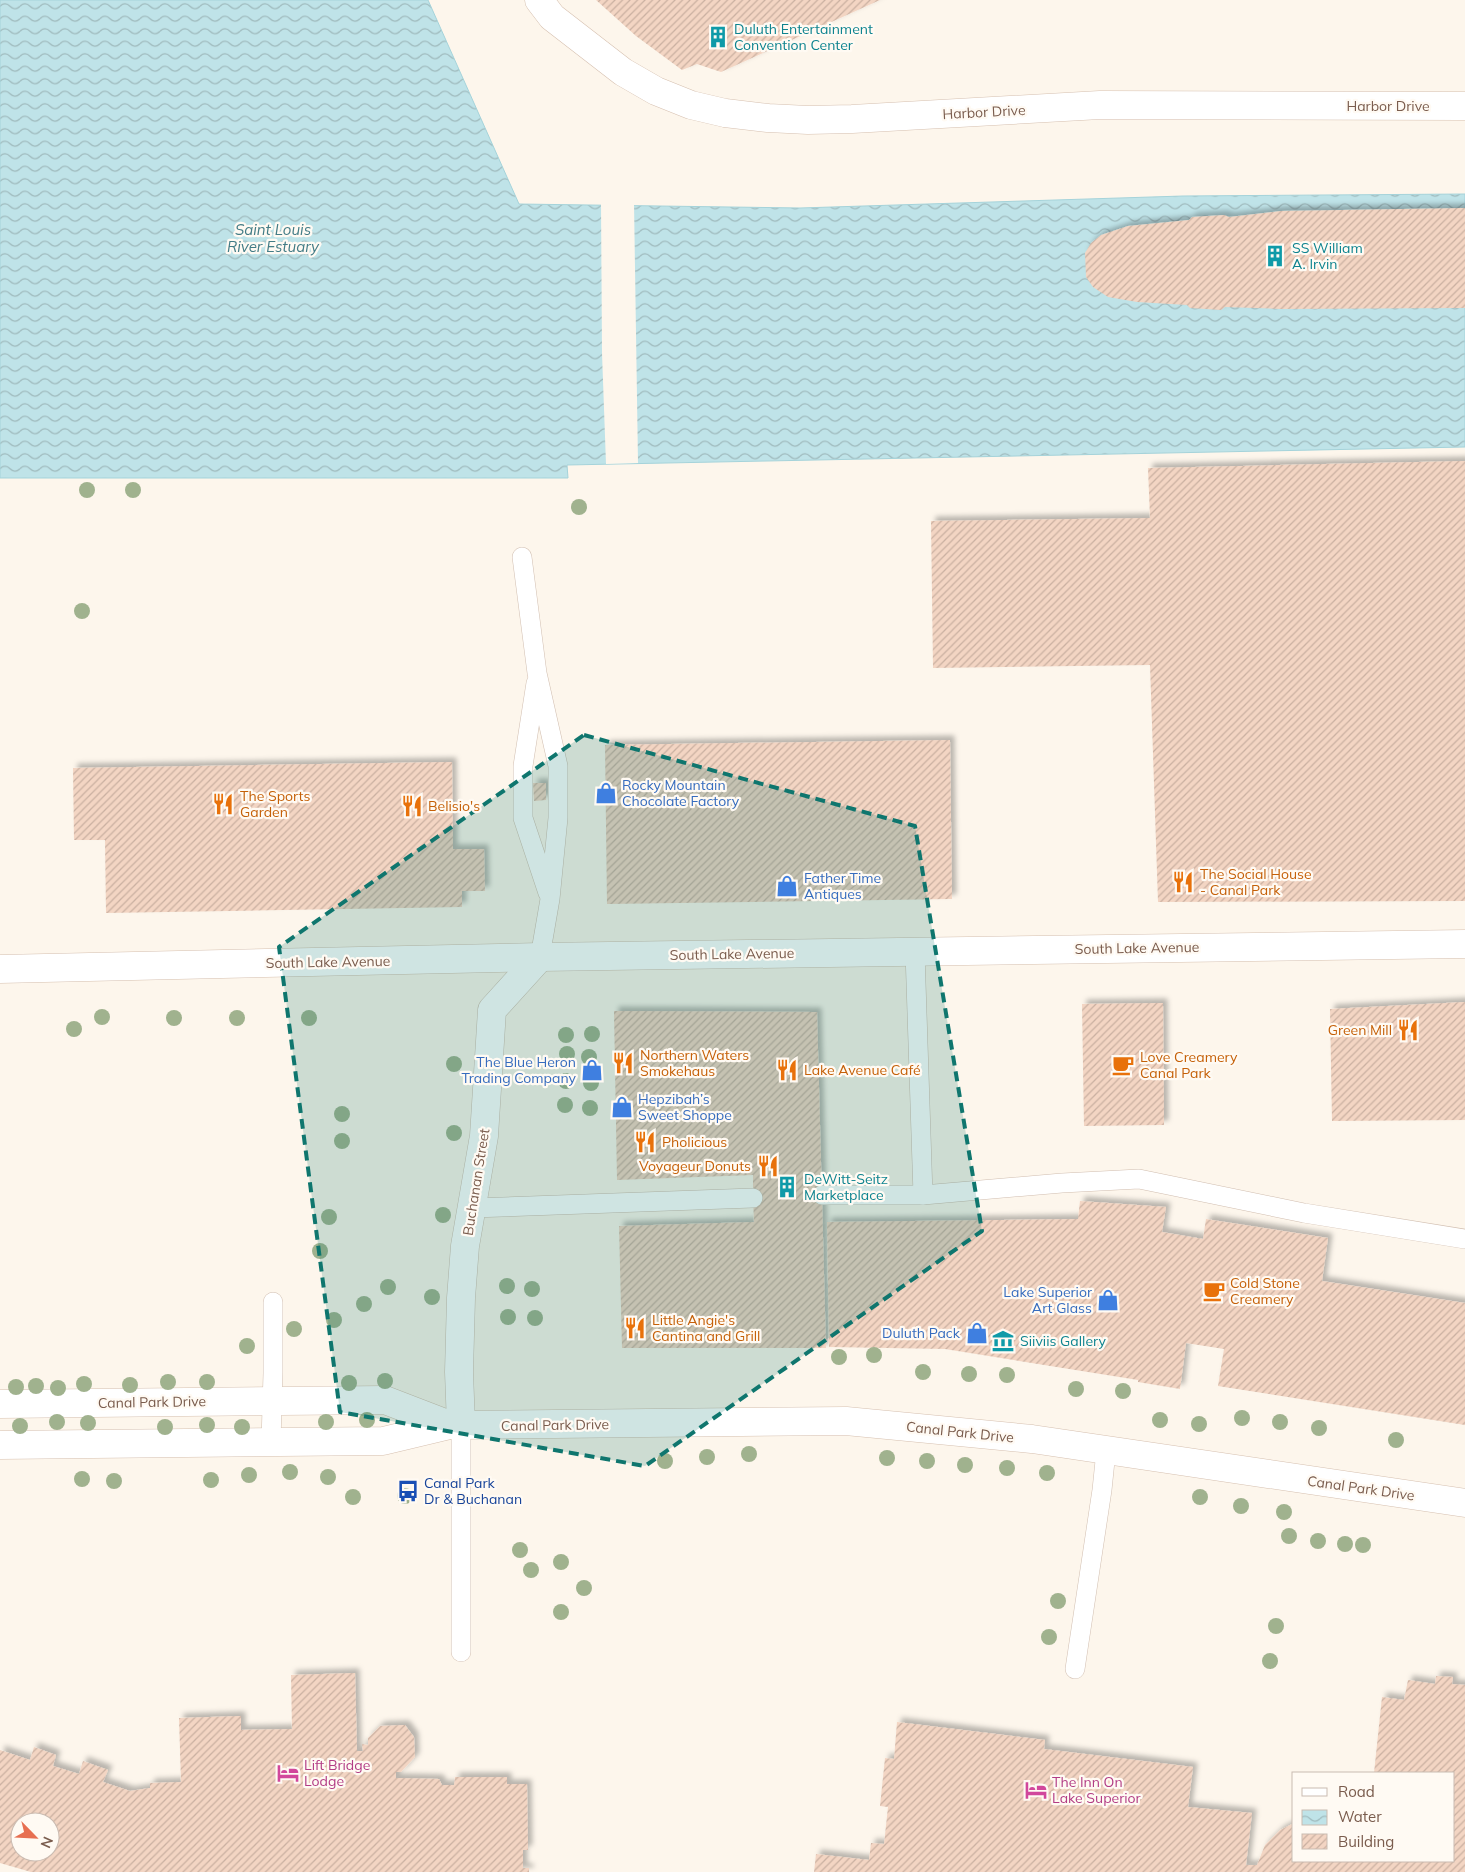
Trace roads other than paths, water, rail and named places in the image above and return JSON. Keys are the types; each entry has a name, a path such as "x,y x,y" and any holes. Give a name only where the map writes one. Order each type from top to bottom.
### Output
{"street":[{"name":"Harbor Drive","path":"539,0 552,17 623,72 665,95 691,105 724,113 808,120 862,119 1100,105 1465,106"},
{"name":"South Lake Avenue","path":"0,969 540,957 1465,944"},
{"name":"Buchanan Street","path":"455,1425 461,1298 466,1246 484,1136 492,1010 540,957"},
{"name":"Canal Park Drive","path":"0,1404 385,1400 455,1425"},
{"name":"Canal Park Drive","path":"0,1445 383,1441 455,1425 846,1421 1032,1439 1465,1503"}],"lane":[{"path":"522,557 537,673 558,766 558,818 550,899 540,957"},
{"path":"537,673 522,766 523,818 550,899"},
{"path":"915,952 923,1195"},
{"path":"822,1195 923,1195 1062,1183 1139,1179 1304,1213 1465,1239"},
{"path":"472,1208 753,1198"},
{"path":"271,1442 273,1302"},
{"path":"455,1425 461,1652"},
{"path":"1075,1669 1102,1490 1106,1450"}],"water":[{"name":"Saint Louis River Estuary","path":"0,0 428,0 519,204 800,208 1183,196 1465,194 1465,447 567,465 568,478 0,478"}],"place":[{"name":"Duluth Entertainment Convention Center","path":"718,37"},
{"name":"SS William A. Irvin","path":"1275,256"},
{"name":"Rocky Mountain Chocolate Factory","path":"606,793"},
{"name":"The Sports Garden","path":"223,804"},
{"name":"Belisio's","path":"412,806"},
{"name":"The Social House - Canal Park","path":"1183,882"},
{"name":"Father Time Antiques","path":"787,886"},
{"name":"Green Mill","path":"1408,1030"},
{"name":"Northern Waters Smokehaus","path":"623,1063"},
{"name":"Love Creamery Canal Park","path":"1123,1065"},
{"name":"The Blue Heron Trading Company","path":"592,1070"},
{"name":"Lake Avenue Café","path":"787,1070"},
{"name":"Hepzibah’s Sweet Shoppe","path":"622,1107"},
{"name":"Pholicious","path":"645,1142"},
{"name":"Voyageur Donuts","path":"768,1166"},
{"name":"DeWitt-Seitz Marketplace","path":"787,1187"},
{"name":"Cold Stone Creamery","path":"1214,1291"},
{"name":"Lake Superior Art Glass","path":"1108,1300"},
{"name":"Little Angie's Cantina and Grill","path":"635,1328"},
{"name":"Duluth Pack","path":"977,1333"},
{"name":"Siiviis Gallery","path":"1003,1341"},
{"name":"Canal Park Dr & Buchanan","path":"408,1491"},
{"name":"Lift Bridge Lodge","path":"288,1773"},
{"name":"The Inn On Lake Superior","path":"1036,1790"}]}
